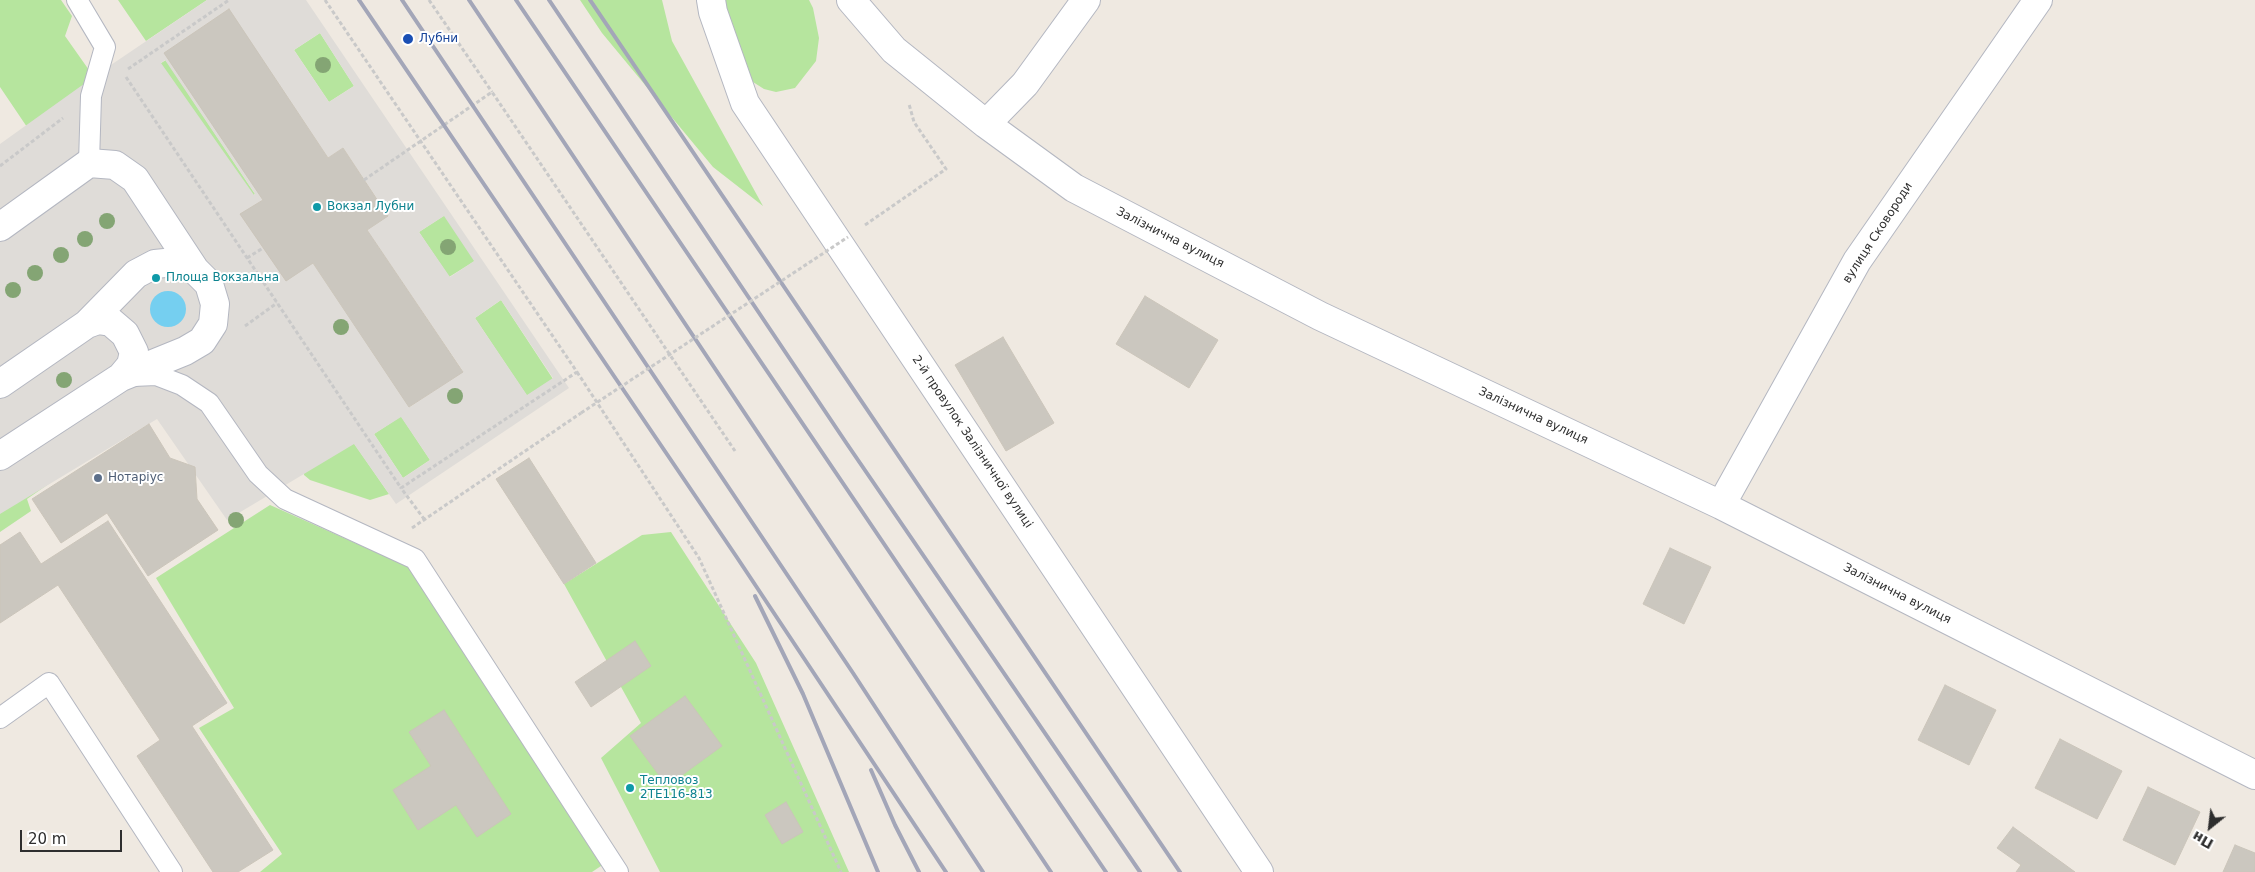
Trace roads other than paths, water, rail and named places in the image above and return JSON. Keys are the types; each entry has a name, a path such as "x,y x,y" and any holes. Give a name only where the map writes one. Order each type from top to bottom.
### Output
{"street":[{"name":"2-й провулок Залізничної вулиці","path":"711,0 713,12 745,103 1260,872"},
{"name":"Залізнична вулиця","path":"851,0 894,50 986,124 1074,188 1320,316 1721,505 2255,775"},
{"path":"986,124 1024,84 1086,0"},
{"name":"вулиця Сковороди","path":"1721,505 1857,261 2038,0"},
{"path":"0,227 89,163 115,165 135,179 195,270 209,284 215,304 212,324 202,340 185,351 121,377 0,456"},
{"path":"87,324 136,274 155,264 175,262 195,270"},
{"path":"4,374 87,324 98,320 111,322 125,334 134,352 131,365 121,377"}],"lane":[{"path":"77,0 105,47 90,96 89,163"},
{"path":"121,377 156,375 182,385 208,403 258,474 285,499 415,559 618,872"},
{"path":"0,718 48,683 172,872"}],"water":[{"path":"168,291 175,292 181,296 185,302 185,316 181,322 175,326 168,327 161,326 155,322 151,316 150,309 151,302 155,296 161,292"}],"railway":[{"path":"359,0 736,556 946,872"},
{"path":"402,0 853,673 983,872"},
{"path":"469,0 1051,872"},
{"path":"516,0 1106,872"},
{"path":"549,0 847,444 1140,872"},
{"path":"590,0 1180,872"},
{"path":"755,596 803,694 878,872"},
{"path":"871,770 895,825 919,872"}],"place":[{"name":"Лубни","path":"408,39"},
{"name":"Вокзал Лубни","path":"317,207"},
{"name":"Площа Вокзальна","path":"156,278"},
{"name":"Нотаріус","path":"98,478"},
{"name":"Тепловоз 2ТЕ116-813","path":"630,788"}]}
